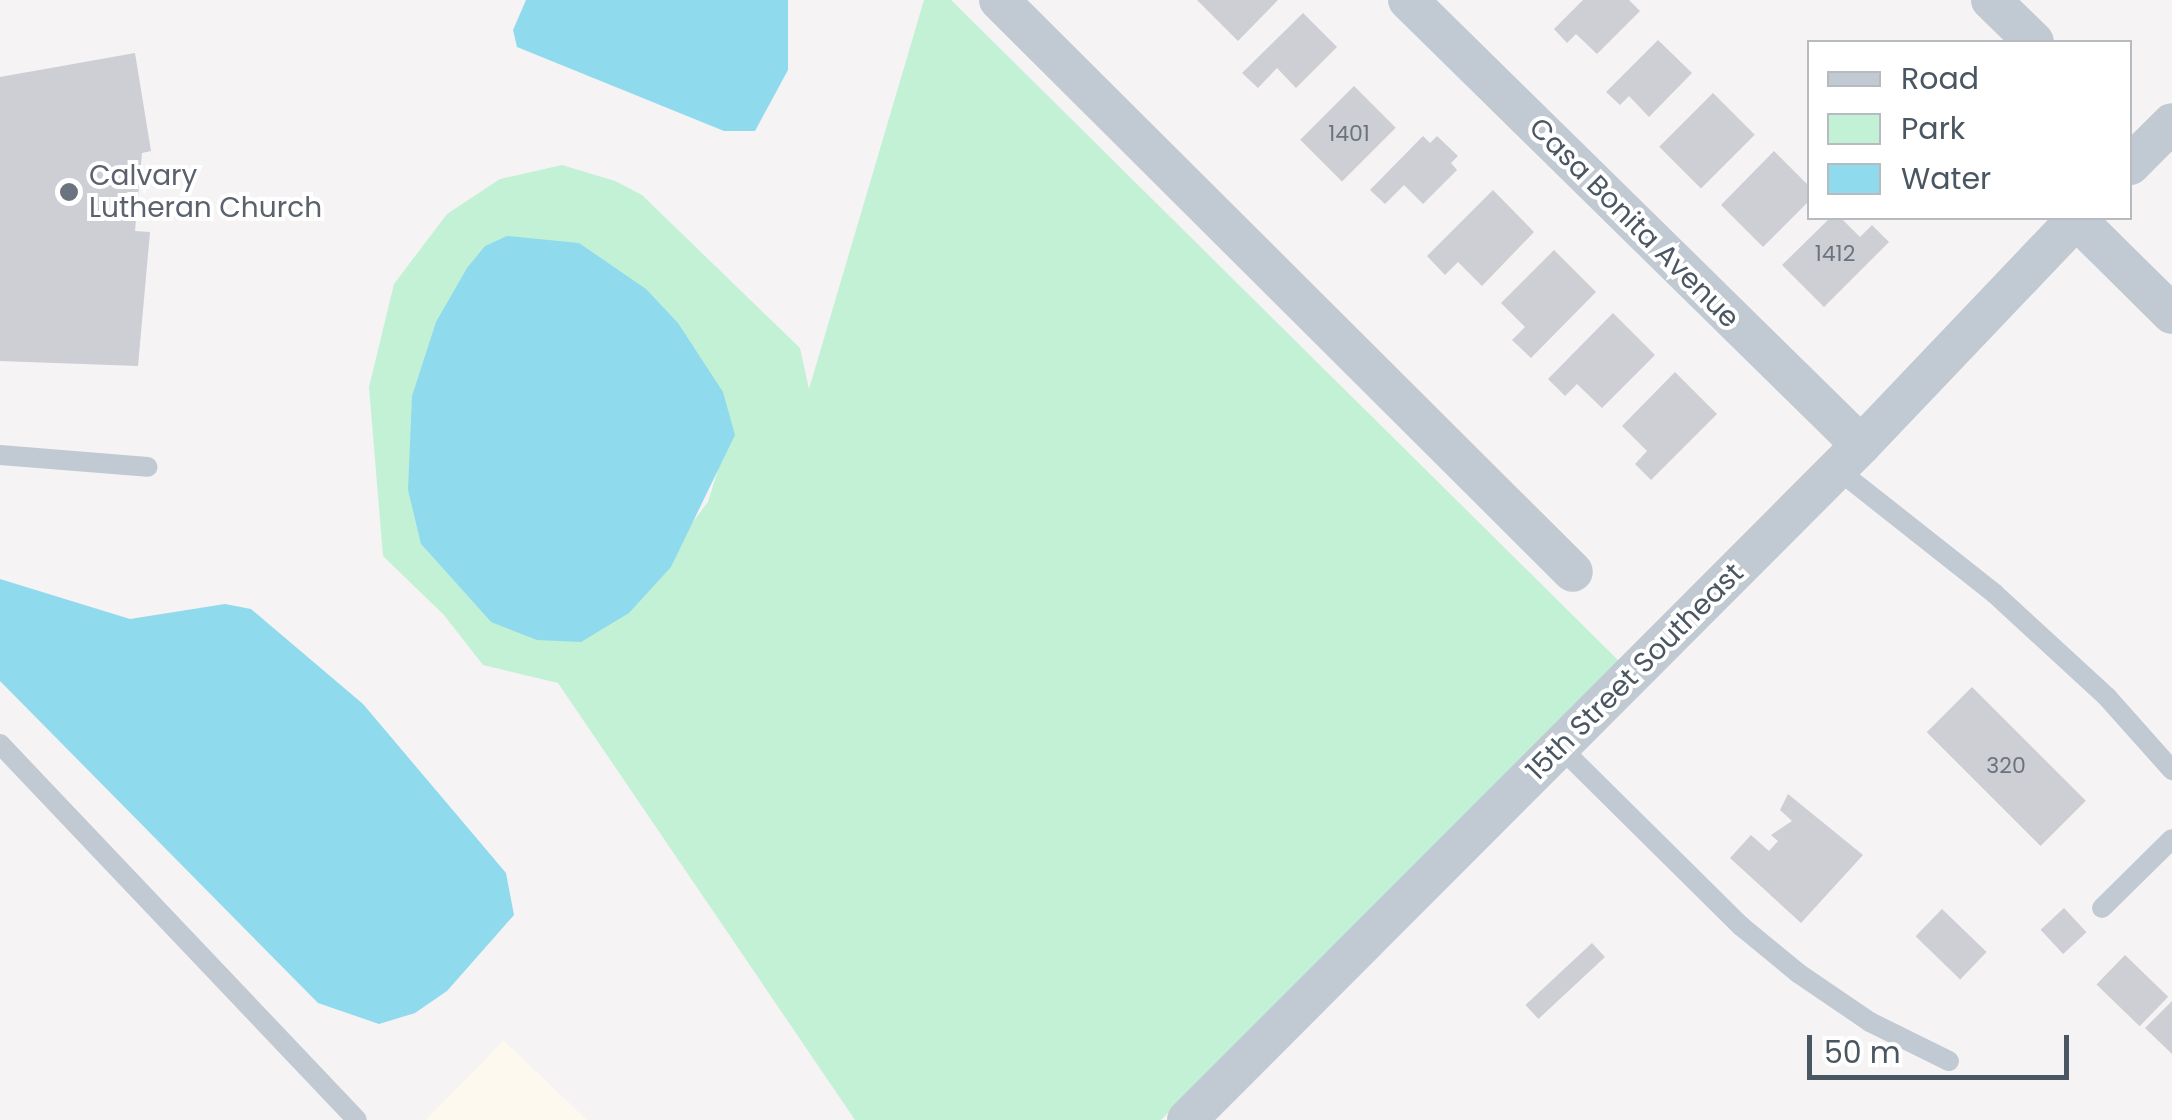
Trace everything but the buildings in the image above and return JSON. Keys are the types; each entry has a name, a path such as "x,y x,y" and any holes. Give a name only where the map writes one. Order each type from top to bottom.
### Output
{"street":[{"path":"999,0 1573,572"},
{"name":"Casa Bonita Avenue","path":"1408,0 1849,457"},
{"path":"1991,0 2032,40"},
{"path":"2134,151 2172,123"},
{"name":"15th Street Southeast","path":"1192,1118 1849,457 2074,220"},
{"path":"2078,220 2172,314"}],"lane":[{"path":"0,455 148,467"},
{"path":"1849,457 2107,697 2172,770"},
{"path":"0,744 357,1120"},
{"path":"1560,746 1756,938 1870,1022 1949,1061"},
{"path":"2102,908 2172,839"}],"shaded area":[{"path":"504,1041 587,1120 426,1120"}],"green space":[{"path":"924,0 951,0 1619,661 1161,1120 855,1120 558,683 483,665 444,615 383,556 369,387 394,284 447,214 500,179 562,165 615,181 642,195 800,348 809,389","holes":["726,444 708,502 682,536 671,567 491,622 421,544"]}],"water":[{"path":"526,0 788,0 788,70 755,131 724,131 517,47 513,30"},
{"path":"507,236 579,243 646,289 678,323 723,392 735,435 671,567 629,613 581,642 537,640 491,622 421,544 408,490 412,396 436,322 467,268 485,246"},
{"path":"0,579 130,619 225,604 251,609 363,704 506,873 514,915 447,991 415,1013 379,1024 318,1003 0,681"}],"place":[{"name":"Calvary Lutheran Church","path":"69,192"}]}
